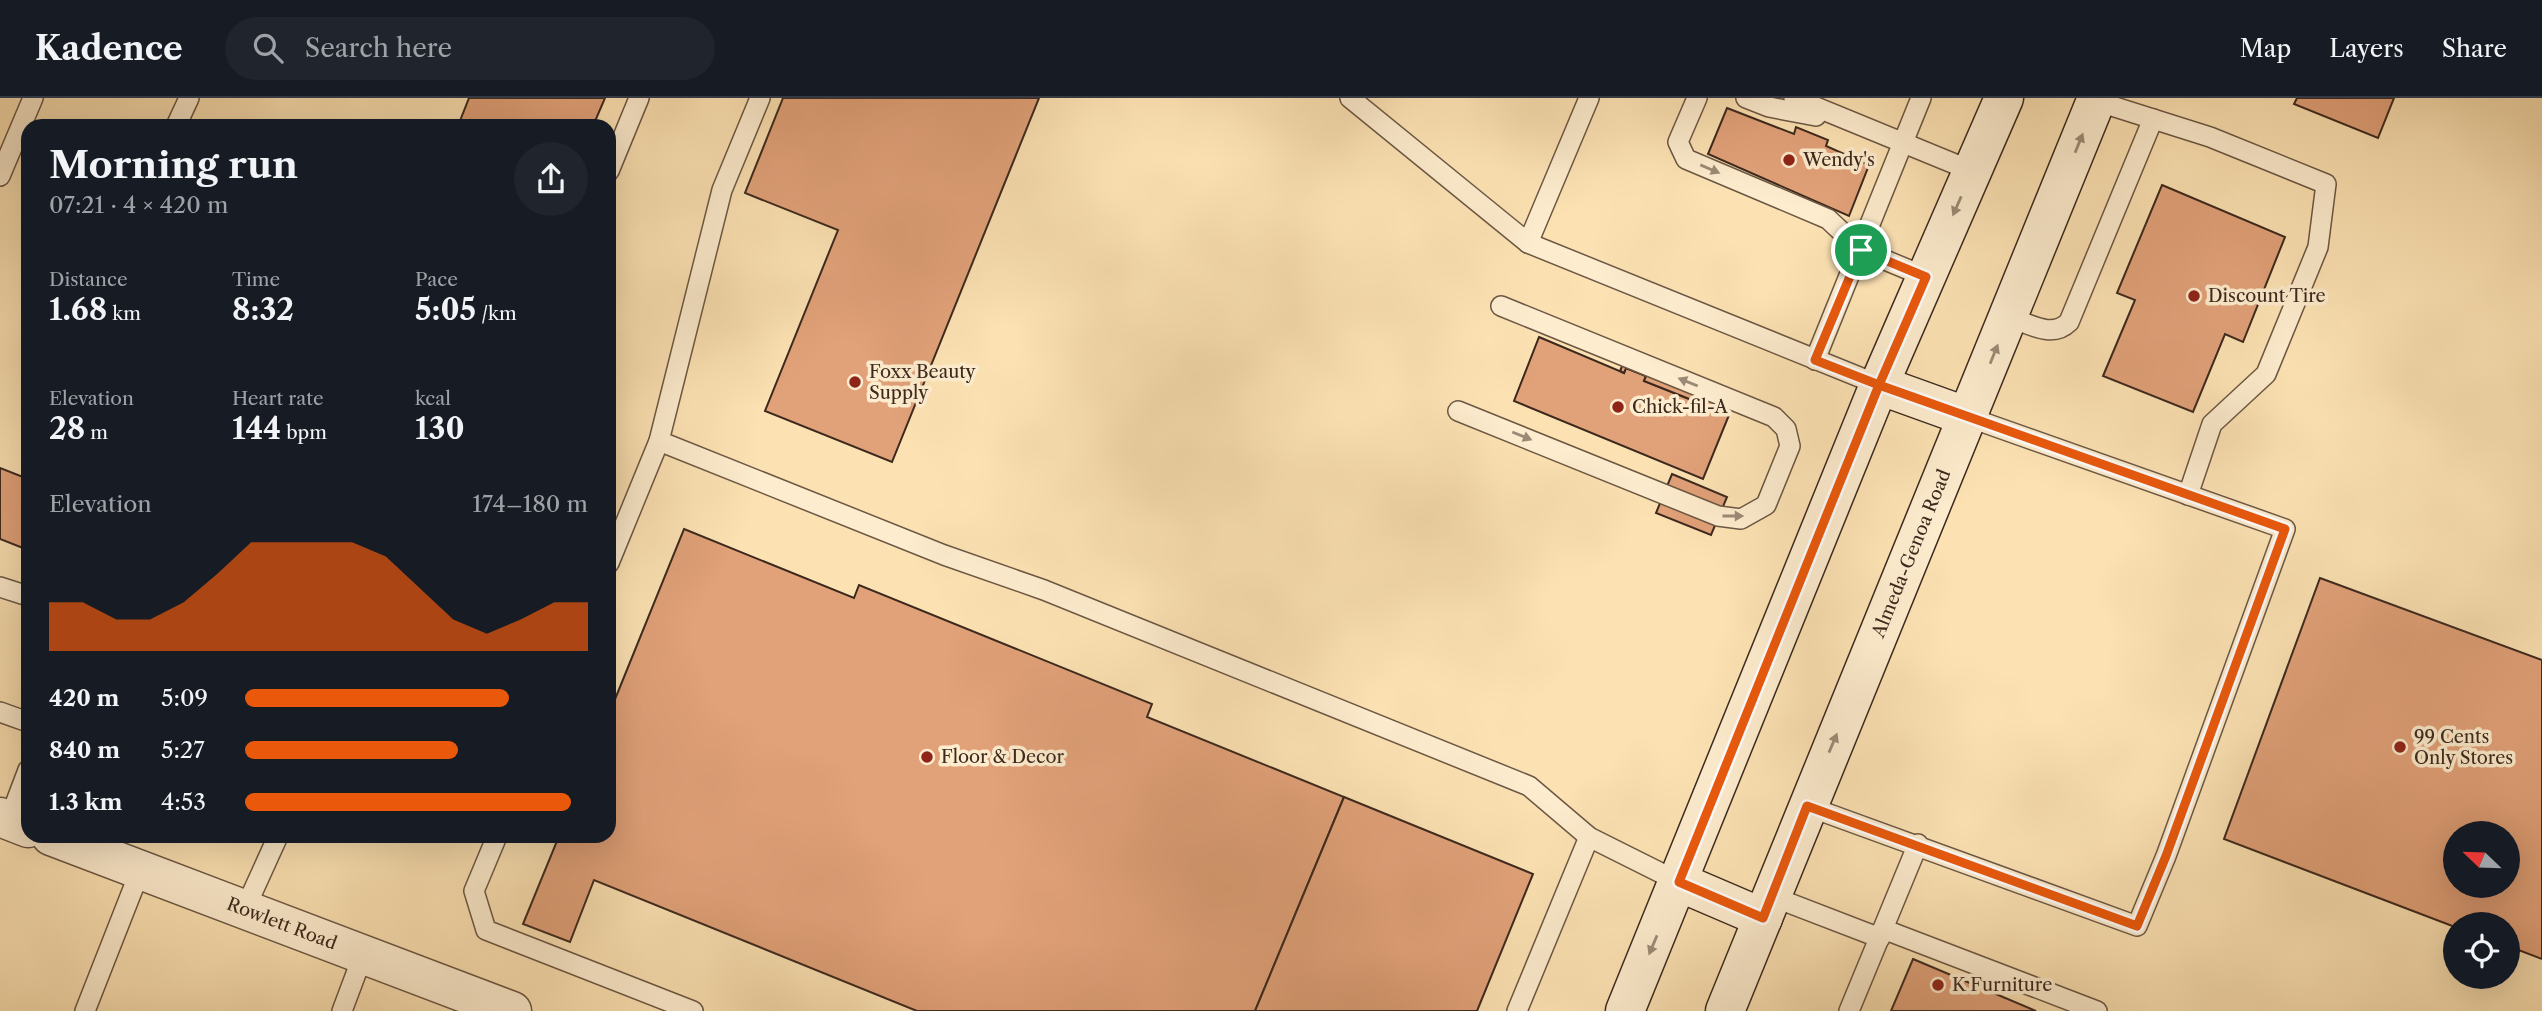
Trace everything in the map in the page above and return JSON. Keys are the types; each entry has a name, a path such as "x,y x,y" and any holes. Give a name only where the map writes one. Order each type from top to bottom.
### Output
{"main road":[{"path":"1625,1011 1879,385 2004,98"},
{"name":"Almeda-Genoa Road","path":"1725,1011 2096,100"},
{"path":"1879,385 1968,417"},
{"name":"Rowlett Road","path":"69,843 512,1011"},
{"path":"1679,882 1767,907"}],"lane":[{"path":"24,119 33,98"},
{"path":"179,119 189,98"},
{"path":"616,154 639,98"},
{"path":"616,546 659,441 722,190 760,98"},
{"path":"1350,98 1528,243 1879,385"},
{"path":"1528,243 1589,98"},
{"path":"1697,98 1678,142 1686,159 1828,219 1861,250 1926,277"},
{"path":"1746,98 1769,107 1855,123"},
{"path":"1794,98 1972,171"},
{"path":"1815,360 1921,98"},
{"path":"2096,100 2210,137 2326,184 2318,247 2266,374 2212,424 2188,495"},
{"path":"2009,317 2052,332 2061,331 2069,322 2154,120"},
{"path":"0,176 21,126"},
{"path":"1458,411 1718,516 1741,519 1766,505 1790,446 1786,429 1774,417 1502,306"},
{"path":"1807,806 1918,844 2137,926 2166,856 2285,529 1968,417"},
{"path":"659,441 944,555 1044,590 1529,786 1589,837 1679,882"},
{"path":"0,587 21,594"},
{"path":"0,712 21,720"},
{"path":"12,822 21,793"},
{"path":"1517,1011 1589,837"},
{"path":"244,911 275,843"},
{"path":"494,843 474,891 486,930 693,1011"},
{"path":"1849,1011 1918,844"},
{"path":"85,1011 140,871"},
{"path":"1767,907 1882,933 2097,1011"},
{"path":"342,1011 363,955"}],"building":[{"path":"469,98 605,98 596,119 461,119"},
{"path":"783,98 1039,98 892,462 765,411 838,230 745,193"},
{"path":"2297,98 2394,98 2378,138 2294,104"},
{"name":"Wendy's","path":"1727,108 1794,134 1796,127 1828,140 1826,146 1869,165 1849,216 1708,154"},
{"name":"Discount Tire","path":"2162,185 2285,237 2243,342 2225,334 2193,412 2103,376 2135,300 2117,293"},
{"name":"Chick-fil-A","path":"1539,337 1624,373 1626,368 1646,376 1644,381 1729,415 1703,479 1514,401"},
{"path":"1625,359 1727,400 1722,412 1644,381 1646,376 1626,368 1624,373 1620,371"},
{"path":"0,468 21,476 21,547 0,539"},
{"path":"1672,474 1727,497 1711,535 1656,513"},
{"name":"Floor & Decor","path":"684,529 854,598 859,585 1152,704 1147,717 1344,797 1255,1011 917,1011 594,880 570,942 523,924 556,843 616,843 616,697"},
{"name":"99 Cents Only Stores","path":"2320,578 2542,660 2542,959 2520,951 2520,912 2443,912 2443,922 2224,839"},
{"path":"1344,797 1533,874 1477,1011 1255,1011"},
{"name":"K Furniture","path":"1913,959 2036,1011 1891,1011"}],"place":[{"name":"Wendy's","path":"1789,160"},
{"name":"Discount Tire","path":"2194,296"},
{"name":"Foxx Beauty Supply","path":"855,382"},
{"name":"Chick-fil-A","path":"1618,407"},
{"name":"99 Cents Only Stores","path":"2400,747"},
{"name":"Floor & Decor","path":"927,757"},
{"name":"K Furniture","path":"1938,985"}],"route":[{"path":"1861,250 1815,360 1879,385 1679,882 1763,918 1807,806 1918,844 2137,926 2166,856 2285,529 1879,385 1926,277 1861,250"}]}
